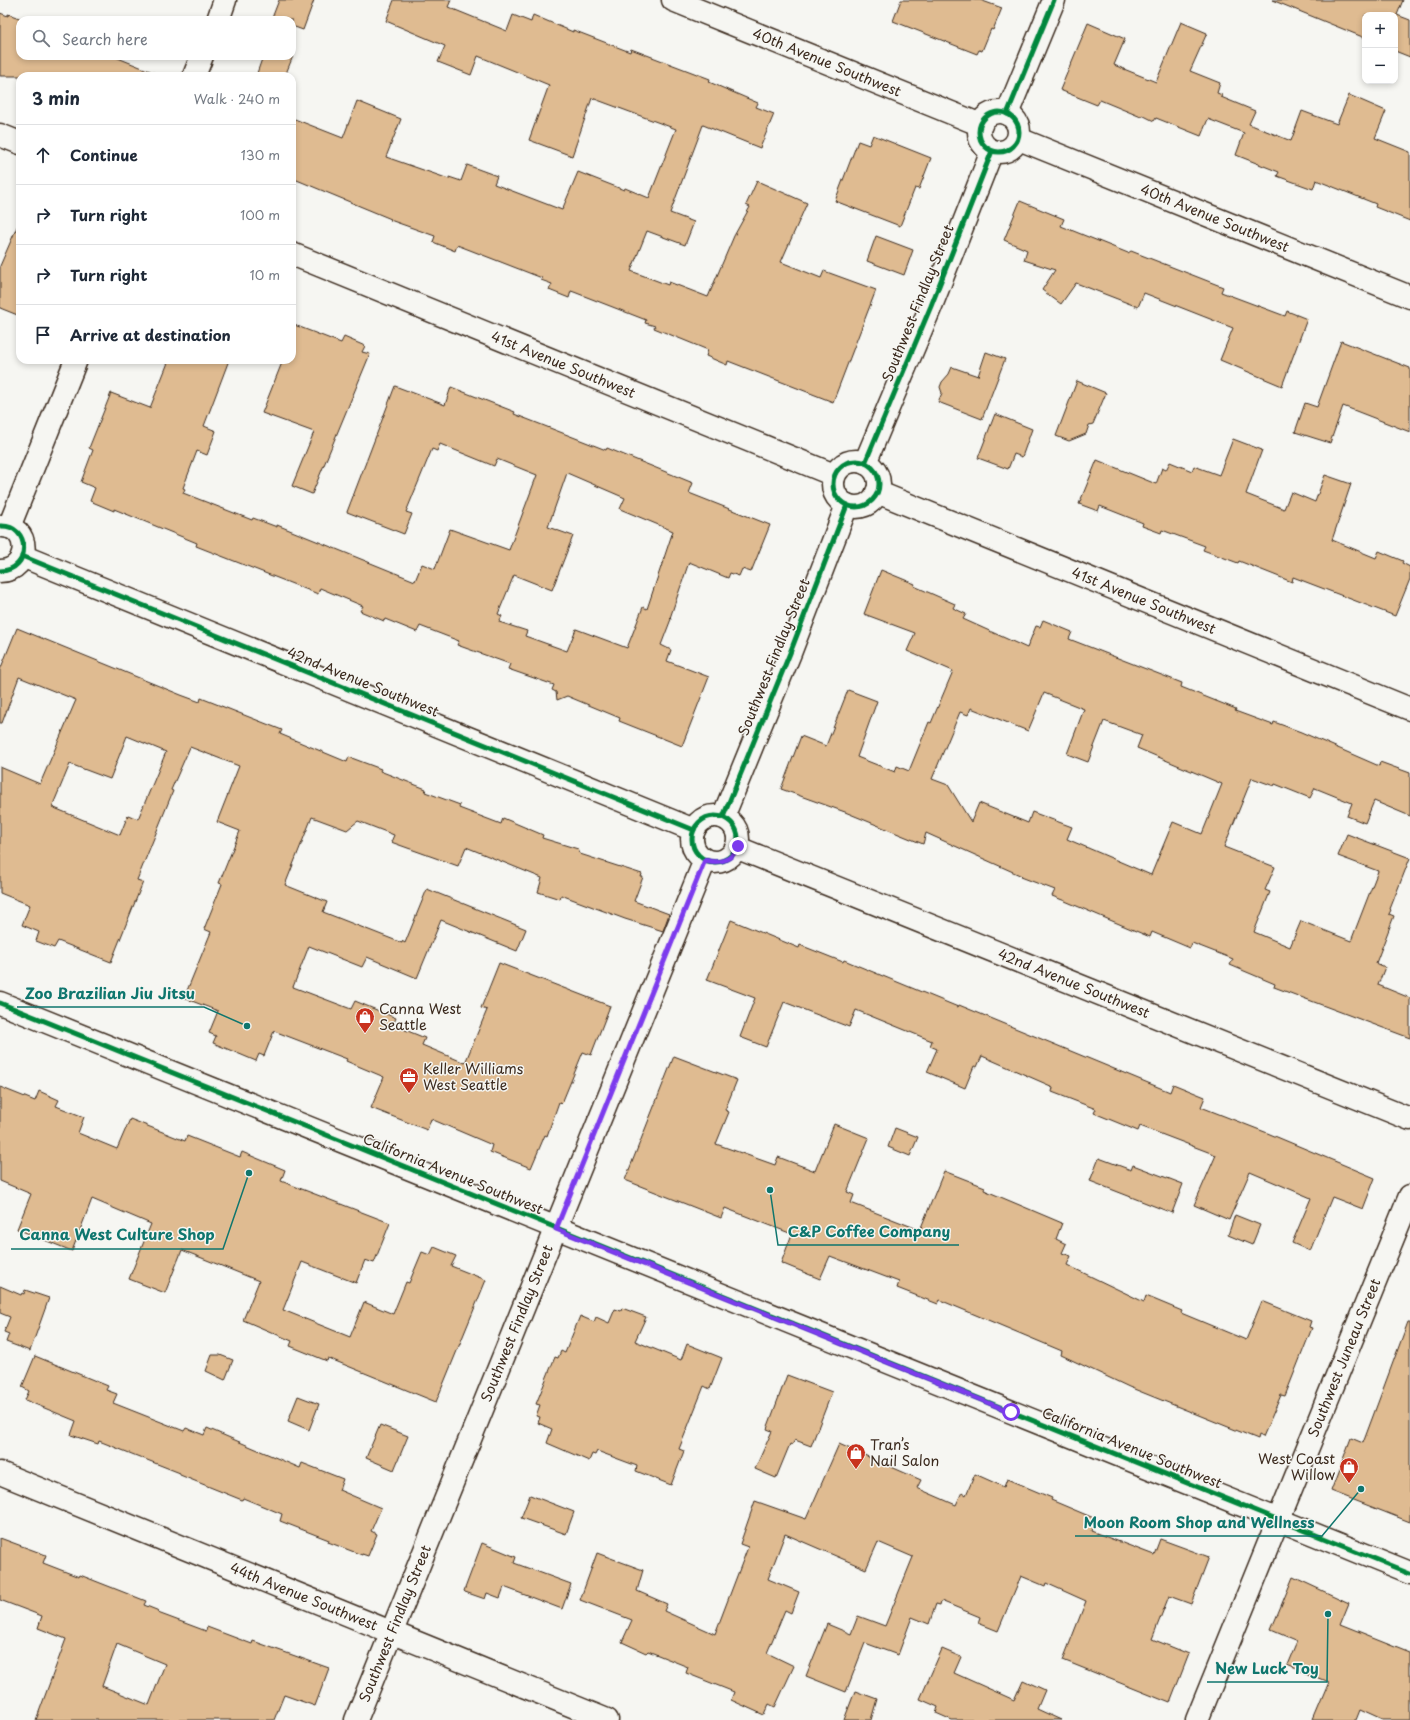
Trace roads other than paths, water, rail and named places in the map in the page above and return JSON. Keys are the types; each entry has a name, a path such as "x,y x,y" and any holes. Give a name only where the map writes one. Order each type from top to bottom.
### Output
{"street":[{"path":"219,16 225,0"},
{"name":"40th Avenue Southwest","path":"673,0 981,125"},
{"path":"1008,114 1054,0"},
{"path":"196,72 200,60"},
{"path":"999,112 1008,114 1016,120 1019,139 1010,150 1003,152 992,151 984,146 981,140 979,134 981,125 987,117 992,114 999,112"},
{"path":"0,135 16,141"},
{"name":"40th Avenue Southwest","path":"1019,139 1410,297"},
{"name":"Southwest Findlay Street","path":"865,463 992,151"},
{"name":"41st Avenue Southwest","path":"296,256 834,475"},
{"path":"0,571 10,569 18,563 22,556 24,546 18,532 4,527 74,364"},
{"path":"855,460 865,463 875,471 878,478 877,492 873,499 867,504 860,507 847,505 839,500 834,494 832,486 834,475 841,466 848,462 855,460"},
{"name":"41st Avenue Southwest","path":"877,492 1410,709"},
{"name":"Southwest Findlay Street","path":"723,817 790,653 847,505"},
{"name":"42nd Avenue Southwest","path":"22,556 694,830"},
{"path":"713,815 723,817 734,824 737,830 739,838 738,848 728,859 721,862 705,860 694,848 692,841 694,830 700,821 706,817 713,815"},
{"name":"42nd Avenue Southwest","path":"738,848 1410,1119"},
{"name":"Southwest Findlay Street","path":"356,1720 705,860"},
{"name":"California Avenue Southwest","path":"0,1003 1410,1573"},
{"name":"Southwest Juneau Street","path":"1197,1720 1410,1196"},
{"name":"44th Avenue Southwest","path":"0,1473 607,1720"}],"place":[{"name":"Zoo Brazilian Jiu Jitsu","path":"247,1026"},
{"name":"Canna West Seattle","path":"365,1034"},
{"name":"Keller Williams West Seattle","path":"409,1094"},
{"name":"Canna West Culture Shop","path":"249,1173"},
{"name":"C&P Coffee Company","path":"770,1190"},
{"name":"Tran’s Nail Salon","path":"856,1470"},
{"name":"West Coast Willow","path":"1349,1484"},
{"name":"Moon Room Shop and Wellness","path":"1361,1489"},
{"name":"New Luck Toy","path":"1328,1614"}]}
